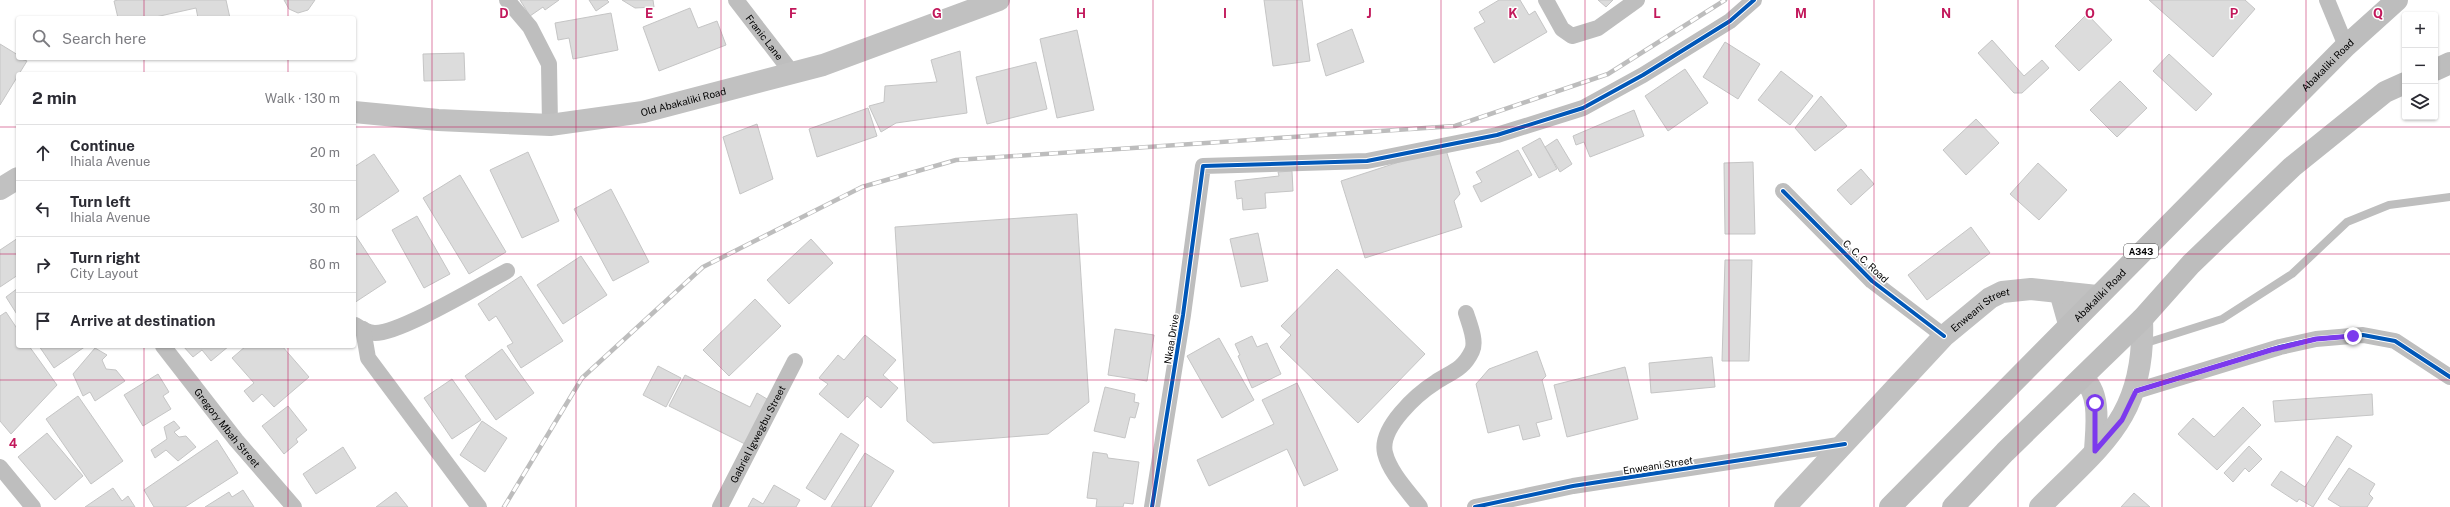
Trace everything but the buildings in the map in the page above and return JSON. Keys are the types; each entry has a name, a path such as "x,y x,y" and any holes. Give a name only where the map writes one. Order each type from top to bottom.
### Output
{"highway":[{"name":"Abakaliki Road","path":"1890,507 2069,324 2346,46 2397,0"},
{"path":"2438,69 2450,63"},
{"path":"1953,507 2006,452 2142,320 2191,264 2292,167 2385,92 2403,84"}],"main road":[{"name":"Old Abakaliki Road","path":"356,112 438,120 550,124 643,112 793,74 999,0"},
{"path":"0,189 16,179"},
{"name":"Enweani Street","path":"1845,444 1944,336 1970,313 2002,292 2031,289 2097,296"},
{"path":"2060,292 2069,324"},
{"path":"2040,507 2095,451 2122,420 2136,391 2143,344 2142,320"},
{"path":"2082,378 2090,384 2093,395 2097,427 2095,451"},
{"path":"1784,507 1845,444"}],"street":[{"path":"506,0 530,27 549,64 550,124"},
{"name":"Franic Lane","path":"736,0 793,74"},
{"path":"1546,0 1562,29 1572,36 1598,28 1637,0"},
{"name":"Nkaa Drive","path":"1152,507 1183,315 1203,166 1367,160 1497,136 1583,108 1643,75 1730,21 1754,0"},
{"path":"2327,0 2346,46"},
{"name":"C. C. C. Road","path":"1783,191 1872,281 1944,336"},
{"path":"358,327 376,333 404,325 507,271"},
{"path":"1420,507 1389,462 1385,452 1386,437 1394,420 1436,381 1451,375 1463,365 1473,350 1472,334 1466,312"},
{"path":"358,327 368,358 479,507"},
{"path":"2136,391 2276,348 2316,339 2363,335 2395,341 2450,377"},
{"name":"Gregory Mbah Street","path":"165,348 236,440 294,507"},
{"name":"Gabriel Igwegbu Street","path":"720,507 795,361"},
{"name":"Enweani Street","path":"1475,507 1573,486 1845,444"},
{"path":"0,467 32,507"}],"lane":[{"path":"2143,344 2222,319 2292,274 2347,222 2389,205 2450,197"}],"railway":[{"path":"504,507 582,378 703,267 862,187 956,160 1455,126 1608,74 1725,0"}],"cycle path":[{"path":"1152,507 1183,315 1203,166 1367,161 1497,135 1583,108 1643,75 1730,21 1754,0"},
{"path":"1783,191 1872,281 1944,336"},
{"path":"2136,391 2280,347 2316,339 2363,335 2395,341 2450,377"},
{"path":"1475,507 1573,486 1845,444"}],"route":[{"path":"2095,403 2097,427 2095,451 2118,426 2136,391 2194,375 2271,350 2316,339 2353,336"}]}
